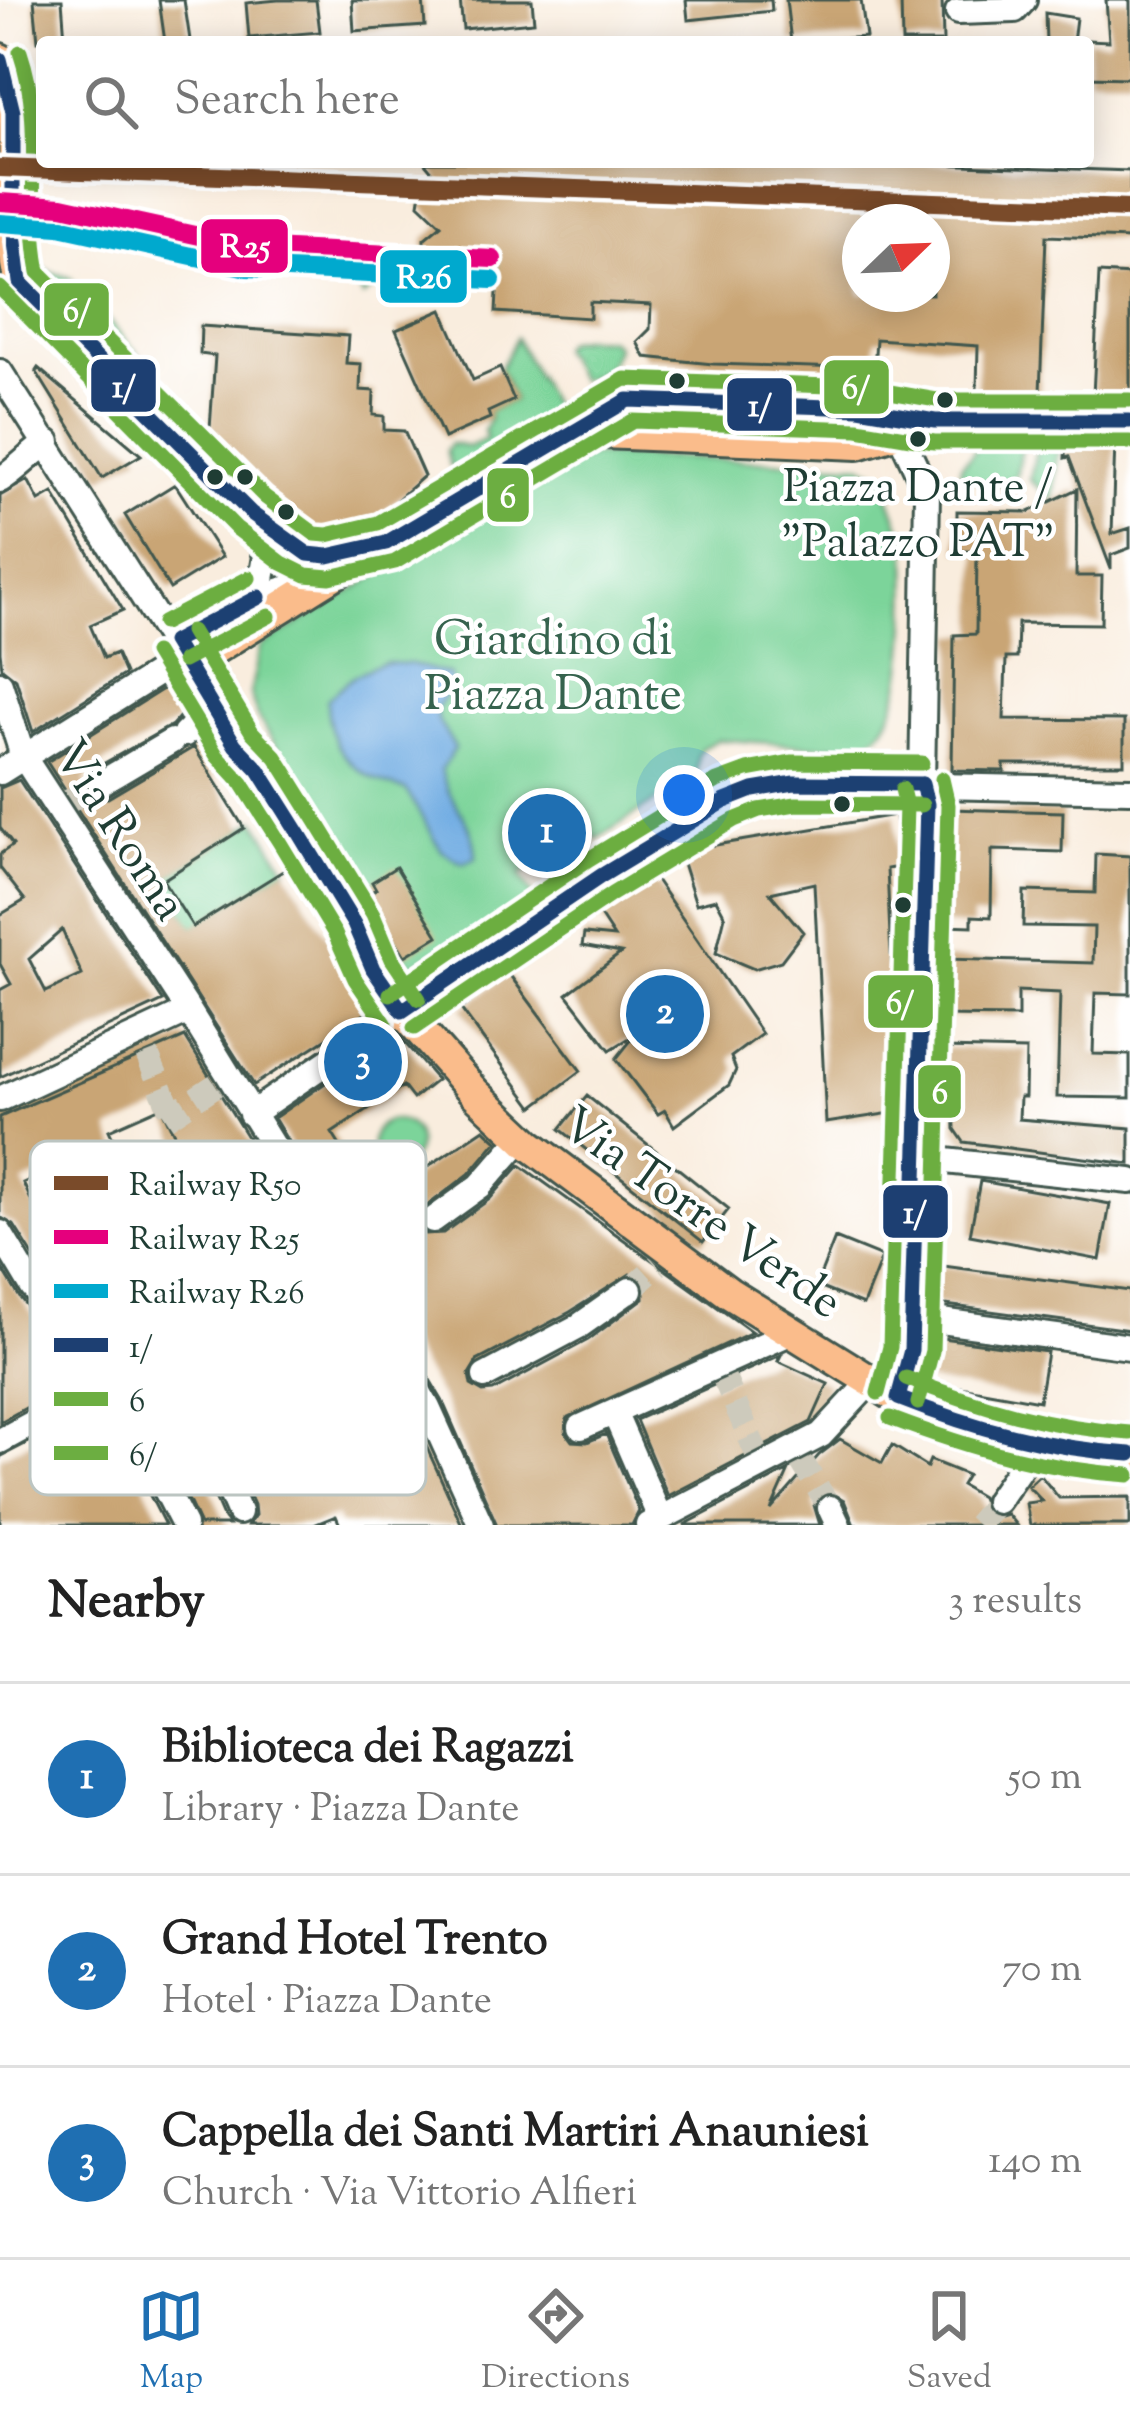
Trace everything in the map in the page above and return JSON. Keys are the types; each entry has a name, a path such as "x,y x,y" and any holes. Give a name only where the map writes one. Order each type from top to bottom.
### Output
{"main road":[{"path":"0,59 10,94 10,259 28,292 250,513 308,554 349,554 386,543"},
{"path":"181,655 337,574 546,446 579,432 858,443 934,422 970,418 1130,421"},
{"name":"Via Torre Verde","path":"181,655 235,746 260,770 298,832 354,924 373,969 402,1010 475,1093 522,1138 666,1259 898,1398 1035,1446 1130,1454"}],"street":[{"path":"958,12 1016,10 1024,0"},
{"path":"0,372 181,655"},
{"path":"898,1398 908,1372 912,1317 927,804 922,784 927,492 899,432"},
{"path":"0,480 48,442"},
{"path":"250,513 266,556 259,597"},
{"path":"0,772 87,721 259,597 337,574"},
{"name":"Via Roma","path":"0,684 23,756 189,1011 222,1081 268,1141"},
{"path":"101,783 186,732"},
{"path":"251,1114 601,875 725,801 753,790 794,783 1130,790"},
{"path":"0,1099 143,1044 189,1011"},
{"path":"433,1220 480,1186 522,1138"},
{"path":"918,1158 1130,1181"},
{"path":"0,1233 30,1283"},
{"path":"485,1376 579,1326 630,1290"},
{"path":"912,1317 1130,1348"},
{"path":"581,1427 792,1332"},
{"path":"614,1412 654,1521 761,1463 797,1453 821,1435 871,1381"},
{"name":"Via Roma","path":"426,1405 481,1525"},
{"path":"0,1442 30,1426"},
{"path":"997,1501 1035,1446"},
{"path":"170,1495 184,1525"},
{"path":"232,1495 239,1512"}],"green space":[{"path":"344,258 499,265 498,276 377,286 363,296"},
{"path":"31,265 70,278 202,425 196,430"},
{"path":"516,338 555,411 459,473 450,465 446,450 451,444 468,447 487,439 488,412 514,400 500,368"},
{"path":"609,339 616,346 604,369 579,380 560,348 564,342"},
{"path":"988,435 1023,436 1016,476 996,485 960,475 961,466"},
{"path":"1059,437 1053,500 1030,480 1038,440"},
{"name":"Giardino di Piazza Dante","path":"591,455 859,464 875,471 893,490 888,493 902,532 907,531 905,652 891,714 878,734 858,744 718,740 702,748 696,775 597,839 590,830 578,837 581,848 547,870 541,861 520,875 534,897 449,955 444,947 411,967 257,715 250,694 260,647 491,506"},
{"path":"256,820 286,869 193,928 163,880"},
{"path":"395,1120 416,1134 418,1141 372,1141 379,1127"}],"water":[{"path":"386,663 411,664 450,675 451,687 436,709 455,748 441,770 467,822 476,858 462,863 442,851 406,790 360,770 348,760 333,734 327,700 354,677"}],"building":[{"path":"34,0 62,0 65,36 38,36"},
{"path":"159,0 184,0 189,36 164,36"},
{"path":"316,0 320,32 249,36 246,3"},
{"path":"352,0 423,0 425,26 354,31"},
{"path":"460,0 532,0 534,22 463,29"},
{"path":"686,0 771,0 772,11 688,20"},
{"path":"786,0 861,0 866,36 790,36"},
{"path":"901,0 942,0 943,36 902,36"},
{"path":"1106,0 1130,0 1130,78 1094,77 1094,40 1109,41"},
{"path":"1045,13 1076,18 1074,36 1046,36"},
{"path":"429,168 1130,171 1130,239 1046,236 1040,393 977,390 978,346 876,339 874,369 713,364 645,357 637,342 650,329 651,305 590,302 590,318 496,312 499,255 424,250 424,239 441,225 419,204 421,192 440,181"},
{"path":"1099,273 1130,275 1130,398 1093,396"},
{"path":"442,310 473,380 500,368 514,400 488,412 490,418 444,438 396,330"},
{"path":"201,326 348,336 346,363 361,364 360,390 374,391 373,415 384,416 384,430 404,431 424,476 365,528 315,535 295,520 210,429 215,356 200,354"},
{"path":"38,368 141,455 102,478"},
{"path":"1066,439 1115,440 1112,534 1130,528 1130,548 1111,555 1111,569 1069,457 1065,458"},
{"path":"28,480 39,501 53,493 123,610 90,625 104,658 116,653 125,674 33,732 16,679 2,668 0,652 0,496"},
{"path":"175,484 222,557 170,589 125,515"},
{"path":"1077,489 1076,576 1102,576 1101,624 1018,623 1017,658 1006,658 1004,719 1124,720 1124,764 1004,764 1004,771 952,770 954,635 976,634 977,551 957,551 957,511 1029,512"},
{"path":"171,684 187,708 172,725 92,770 85,782 88,792 94,798 108,798 194,747 244,828 163,880 193,927 286,869 371,1010 254,1085 47,762"},
{"path":"19,780 163,1001 0,1077 0,990 11,984 0,964 0,915 25,900 0,868 0,854 13,845 0,828 0,788","holes":["62,930 82,975 46,992 29,959"]},
{"path":"547,796 581,848 547,870 513,818"},
{"path":"948,809 1063,812 1062,852 992,850 991,917 972,916 972,926 945,925"},
{"path":"895,815 898,867 887,869 898,1112 826,1123 814,883 770,893 803,932 781,961 754,969 716,953 725,916 716,899 696,904 681,857 698,848"},
{"path":"1096,854 1130,856 1130,994 1095,993 1093,1054 1130,1055 1130,1098 1057,1097 1060,993 1018,991 1018,1017 944,1016 945,959 1093,963 1094,927 1023,926 1024,891 1095,893"},
{"path":"396,867 438,936 405,956 367,894 376,889 372,882"},
{"path":"654,877 762,1034 731,1057 736,1070 729,1085 674,1126 665,1110 658,1114 616,1059 636,1034 610,1050 567,994 621,953 582,946 584,934 614,937 599,914"},
{"path":"509,974 581,1071 533,1107 461,1009"},
{"path":"397,1034 437,1080 413,1099 403,1086 332,1133 337,1141 288,1141 274,1118"},
{"path":"185,1037 249,1141 175,1141 161,1107 109,1130 114,1141 30,1141 30,1180 23,1183 30,1198 30,1251 14,1225 0,1217 0,1117"},
{"path":"944,1048 1026,1050 1025,1097 1020,1097 1019,1119 1130,1128 1130,1164 964,1142 955,1129 954,1094 944,1093"},
{"path":"587,1096 729,1209 703,1242 560,1129"},
{"path":"484,1129 497,1141 469,1174 426,1207 426,1168"},
{"path":"520,1165 752,1332 567,1418 566,1433 572,1441 587,1442 606,1434 639,1511 632,1525 497,1525 426,1373 426,1234 443,1233 490,1199","holes":["630,1274 644,1282 644,1298 588,1340 493,1391 471,1385 469,1374 477,1361"]},
{"path":"980,1181 1110,1204 1100,1260 970,1235"},
{"path":"835,1238 882,1257 863,1305 816,1286"},
{"path":"0,1265 30,1310 30,1406 0,1422"},
{"path":"936,1265 1130,1291 1130,1330 931,1303"},
{"path":"934,1337 1047,1352 1039,1401 927,1381"},
{"path":"781,1355 778,1361 828,1384 811,1422 668,1496 636,1420"},
{"path":"840,1439 882,1463 892,1445 927,1467 930,1460 967,1475 961,1485 981,1497 987,1514 1007,1514 1016,1525 854,1525 844,1500 830,1492 814,1505 820,1525 684,1525 789,1470 771,1510 819,1455"},
{"path":"30,1442 30,1495 150,1495 165,1525 0,1525 0,1457"},
{"path":"426,1446 462,1525 340,1525 336,1516 314,1525 248,1525 255,1515 249,1495 426,1495"},
{"path":"1040,1475 1059,1498 1130,1497 1130,1525 1030,1525 1026,1503 1042,1501 1028,1486"},
{"path":"186,1495 214,1495 229,1525 200,1525"}],"tunnel":[{"path":"66,803 101,783"},
{"path":"147,1054 172,1114"},
{"path":"166,1118 216,1085"},
{"path":"630,1290 658,1265"},
{"path":"721,1371 760,1461"},
{"path":"799,1457 830,1508"},
{"path":"977,1525 997,1501"}],"rail line":[{"name":"R50","path":"0,168 1130,209"},
{"name":"R25","path":"0,202 62,206 250,247 493,259"},
{"name":"R26","path":"0,223 59,227 247,268 492,280"}],"transit line":[{"name":"6/","path":"20,52 32,107 39,272 265,497 315,534 378,523 625,379 860,387 937,400 1130,400"},
{"name":"1/","path":"0,59 13,112 13,226 20,282 251,513 308,554 328,556 386,543 628,400 859,408 935,421 1130,421"},
{"name":"6","path":"0,288 236,528 306,575 330,577 395,562 633,421 858,429 934,442 1130,442"},
{"name":"6/","path":"163,623 249,578"},
{"name":"1/","path":"173,642 259,597"},
{"name":"6","path":"183,661 269,616"},
{"name":"6/","path":"191,631 252,732 276,757 316,821 419,999"},
{"name":"1/","path":"173,642 235,745 259,770 298,832 354,924 373,969 402,1011"},
{"name":"6","path":"155,653 217,756 242,783 280,843 335,934 355,979 385,1023"},
{"name":"6/","path":"390,994 589,859 717,781 792,762 922,763"},
{"name":"6","path":"918,1403 932,1351 948,805 942,779"},
{"name":"1/","path":"402,1011 601,876 725,801 794,783 922,784"},
{"name":"1/","path":"922,784 927,804 911,1350 898,1398 1012,1435 1130,1454"},
{"name":"6/","path":"878,1393 890,1347 906,806 902,789"},
{"name":"6","path":"414,1028 612,894 734,820 796,804 922,805"},
{"name":"6/","path":"906,1378 1016,1414 1130,1433"},
{"name":"6","path":"890,1418 1008,1456 1129,1475"}],"place":[{"name":"Piazza Dante / \"Palazzo PAT\"","path":"918,439"},
{"name":"Biblioteca dei Ragazzi","path":"547,833"},
{"name":"Grand Hotel Trento","path":"665,1014"},
{"name":"Cappella dei Santi Martiri Anauniesi","path":"363,1062"}]}
